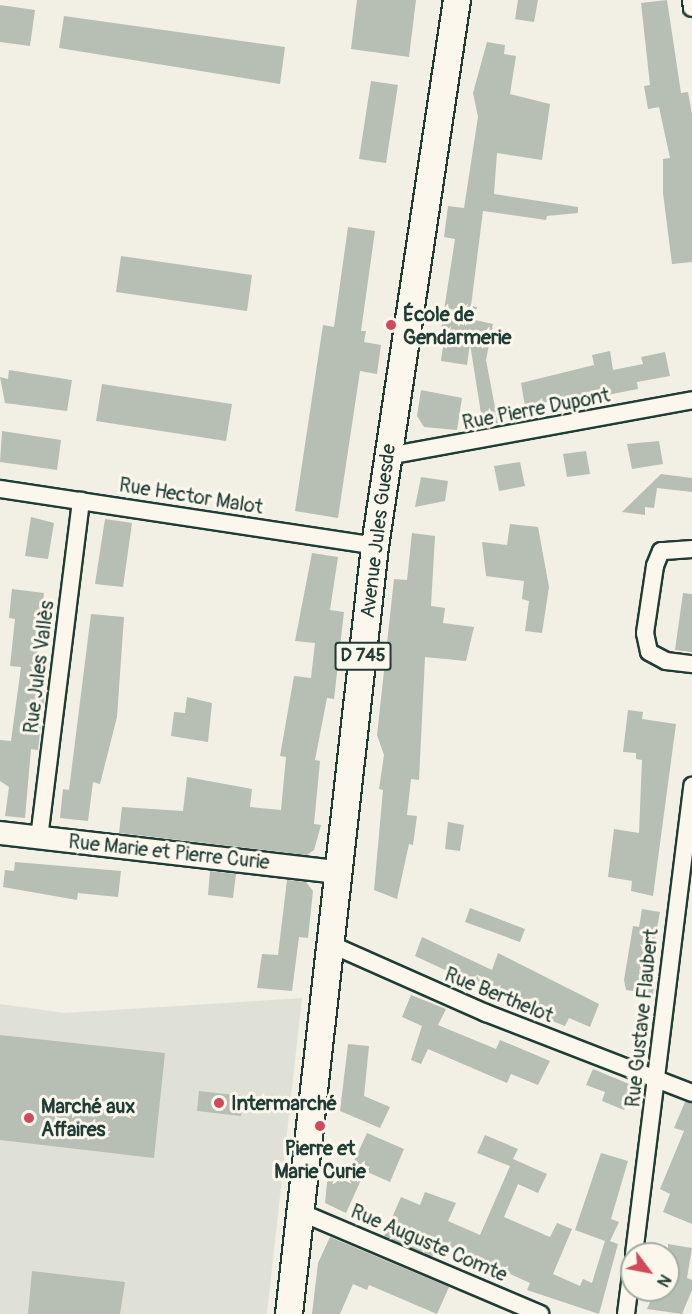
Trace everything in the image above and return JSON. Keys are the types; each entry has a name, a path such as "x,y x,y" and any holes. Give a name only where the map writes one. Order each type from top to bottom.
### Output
{"main road":[{"name":"Avenue Jules Guesde","path":"289,1314 375,546 457,0"}],"street":[{"path":"691,0 692,8"},
{"name":"Rue Pierre Dupont","path":"388,456 692,400"},
{"name":"Rue Hector Malot","path":"0,489 375,546"},
{"name":"Rue Jules Vallès","path":"39,838 81,501"},
{"path":"692,549 661,551 654,566 645,633 649,652 666,661 692,664"},
{"name":"Rue Gustave Flaubert","path":"635,1242 692,786"},
{"name":"Rue Marie et Pierre Curie","path":"0,833 338,872"},
{"name":"Rue Berthelot","path":"330,944 486,1013 692,1093"},
{"name":"Rue Auguste Comte","path":"300,1212 540,1314"}],"shaded area":[{"path":"302,998 267,1314 0,1314 0,1004 65,1013"}],"building":[{"path":"357,0 416,0 409,57 351,49"},
{"path":"518,0 538,0 534,22 515,19"},
{"path":"667,0 681,93 688,92 692,114 692,262 672,264 663,193 663,159 670,158 659,107 648,109 644,86 650,85 641,3"},
{"path":"0,5 35,10 30,46 0,42"},
{"path":"64,16 285,47 280,84 59,48"},
{"path":"487,42 505,45 504,54 516,56 510,94 550,104 542,160 497,153 494,194 578,207 578,213 547,216 546,220 483,211 471,306 477,307 475,320 493,324 486,360 498,423 483,426 470,344 467,365 441,361 445,330 441,330 455,239 444,237 448,206 464,208 478,117 473,93"},
{"path":"371,81 398,85 386,163 359,159"},
{"path":"348,227 375,231 361,331 366,331 364,342 381,345 377,374 360,371 338,518 295,511 323,325 334,327"},
{"path":"121,256 252,275 247,311 116,292"},
{"path":"610,351 613,370 643,364 641,357 665,352 670,376 637,382 638,389 607,395 608,403 586,407 584,396 525,406 521,383 594,365 592,355"},
{"path":"9,370 72,380 67,411 5,403 0,377 8,379"},
{"path":"102,384 232,404 226,441 96,421"},
{"path":"421,390 462,398 457,430 424,427 417,416"},
{"path":"2,431 61,440 57,470 0,462"},
{"path":"659,441 663,464 632,469 627,444"},
{"path":"586,451 590,474 567,477 563,454"},
{"path":"520,462 525,486 499,491 494,466"},
{"path":"661,474 692,478 692,492 657,488 654,508 645,507 645,515 622,512"},
{"path":"421,477 448,481 445,501 415,507"},
{"path":"31,517 54,523 48,559 25,556"},
{"path":"105,519 132,523 123,587 95,584"},
{"path":"510,524 538,527 549,587 542,633 525,631 529,601 522,599 524,581 486,576 482,542 507,545"},
{"path":"412,533 435,536 431,606 445,608 443,623 474,627 466,661 425,657 419,780 411,779 407,815 417,816 413,845 409,844 397,899 374,890 383,790 379,789 384,755 377,735 394,579 407,580"},
{"path":"312,553 338,557 330,610 344,612 334,699 327,698 315,760 320,761 314,824 321,825 314,850 307,855 119,833 122,807 183,811 187,777 252,789 250,807 281,810 286,757 280,756 294,676 311,678 315,643 295,641"},
{"path":"12,589 44,593 37,656 49,657 38,750 31,749 25,818 5,816 9,787 0,781 0,740 11,741 21,667 10,666 15,619 9,618"},
{"path":"683,593 692,594 692,652 675,650"},
{"path":"91,614 124,617 117,717 100,784 93,782 88,821 60,818 63,789 69,790"},
{"path":"187,697 212,703 208,742 171,736 174,712 185,713"},
{"path":"628,710 643,712 642,719 676,724 653,896 631,891 632,881 608,877 614,829 639,833 642,760 636,759 636,753 623,752"},
{"path":"448,822 464,825 460,851 445,849"},
{"path":"15,862 121,871 118,897 78,893 77,900 3,887 5,870 14,871"},
{"path":"210,871 236,874 233,898 208,895"},
{"path":"287,880 306,882 313,891 308,938 299,937 292,991 257,988 262,954 278,955"},
{"path":"470,908 525,929 520,942 465,922"},
{"path":"642,909 660,912 649,971 655,972 653,994 626,990 624,980 633,926 639,927"},
{"path":"422,937 492,970 498,953 599,1004 590,1027 569,1018 565,1026 542,1017 546,1007 473,983 415,956"},
{"path":"411,995 446,1009 438,1025 496,1049 500,1040 550,1061 538,1085 511,1074 507,1083 428,1049 421,1064 411,1060 422,1026 402,1017"},
{"path":"0,1035 165,1053 154,1158 0,1140"},
{"path":"348,1044 369,1046 364,1096 390,1107 380,1128 340,1111"},
{"path":"593,1069 634,1086 624,1110 602,1101 605,1092 586,1085"},
{"path":"199,1091 243,1096 241,1116 197,1111"},
{"path":"685,1102 692,1103 692,1224 663,1212 670,1194 660,1189 684,1131 674,1128"},
{"path":"367,1133 404,1149 390,1182 365,1171 346,1213 325,1203 328,1173 345,1181"},
{"path":"485,1135 518,1149 513,1159 547,1174 538,1193 518,1184 504,1217 550,1237 557,1223 572,1229 553,1274 580,1286 583,1279 592,1283 605,1241 575,1230 601,1153 628,1161 611,1219 619,1222 610,1241 618,1244 599,1314 527,1290 530,1283 439,1242 432,1257 384,1236 401,1197 420,1205 425,1192 456,1203 448,1221 480,1235 510,1166 477,1153"},
{"path":"330,1237 449,1287 437,1314 369,1285 367,1290 353,1284 340,1314 312,1314 318,1263"},
{"path":"680,1246 692,1248 687,1278 692,1280 692,1290 682,1314 647,1309 650,1302 680,1302"},
{"path":"32,1271 125,1282 120,1314 28,1314"}],"place":[{"name":"École de Gendarmerie","path":"391,325"},
{"name":"Intermarché","path":"219,1103"},
{"name":"Marché aux Affaires","path":"29,1118"},
{"name":"Pierre et Marie Curie","path":"320,1126"}]}
